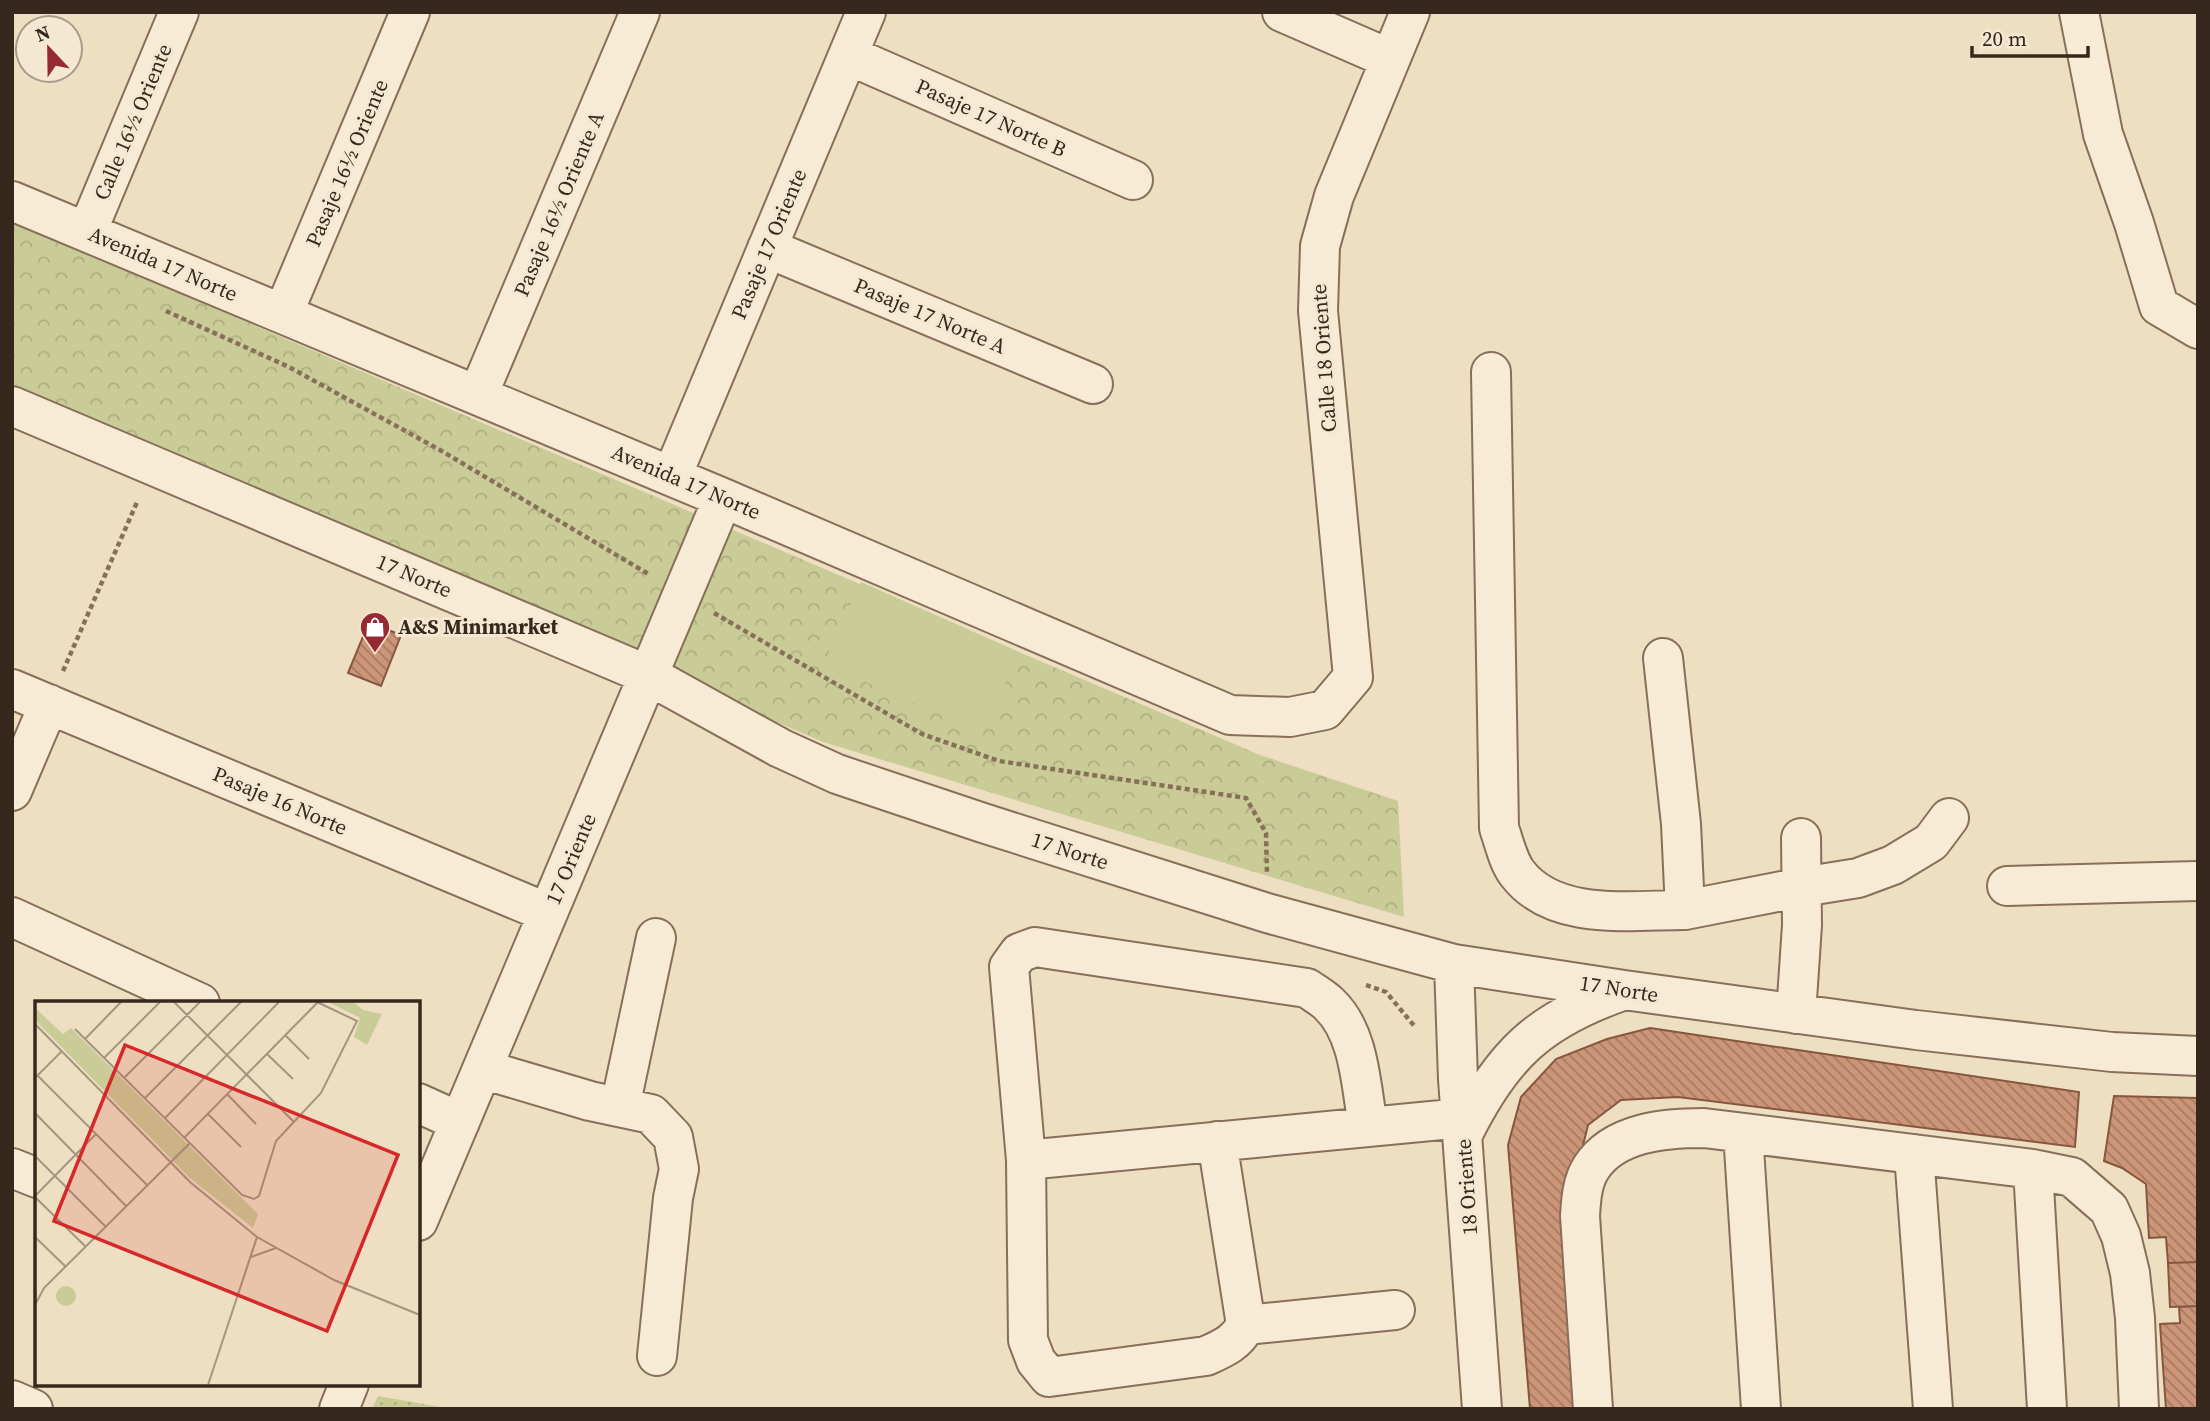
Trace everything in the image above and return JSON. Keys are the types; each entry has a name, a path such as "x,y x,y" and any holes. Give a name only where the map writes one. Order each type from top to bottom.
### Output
{"street":[{"name":"Calle 16½ Oriente","path":"86,232 179,12"},
{"name":"Pasaje 16½ Oriente","path":"283,314 410,12"},
{"name":"Pasaje 16½ Oriente A","path":"478,395 640,12"},
{"name":"Pasaje 17 Oriente","path":"671,476 866,12"},
{"path":"1282,12 1390,59"},
{"name":"Calle 18 Oriente","path":"1353,677 1318,311 1318,275 1324,225 1410,12"},
{"path":"2079,12 2102,134 2134,223 2159,306 2198,329"},
{"name":"Pasaje 17 Norte B","path":"848,55 1133,180"},
{"name":"Avenida 17 Norte","path":"12,201 671,476 1230,715 1290,717 1325,709 1353,677"},
{"name":"Pasaje 17 Norte A","path":"767,248 1093,384"},
{"path":"1491,372 1499,828 1517,873 1539,893 1559,904 1591,909 1685,910 1858,878 1892,865 1931,842 1949,818"},
{"name":"17 Norte","path":"12,406 648,675 780,748 837,774 996,828 1267,913 1454,964 1916,1030 2112,1052 2198,1056"},
{"name":"17 Oriente","path":"420,1216 723,498"},
{"path":"1663,658 1681,824 1685,910"},
{"name":"Pasaje 16 Norte","path":"12,689 548,913"},
{"path":"12,791 49,704"},
{"path":"1796,1014 1802,925 1801,838"},
{"path":"2007,886 2198,881"},
{"path":"12,917 196,1001"},
{"path":"620,1107 656,938"},
{"path":"1217,1141 1245,1325 1239,1337 1233,1343 1206,1356 1049,1377 1037,1361 1028,1340 1026,1160 1009,967 1019,953 1035,947 1307,988 1330,1004 1346,1028 1354,1048 1368,1126"},
{"name":"18 Oriente","path":"1454,964 1482,1409"},
{"path":"1026,1160 1368,1126 1463,1126 1502,1069 1530,1039 1573,1010 1624,990"},
{"path":"482,1069 590,1101 651,1114 673,1137 679,1169 673,1198 657,1356"},
{"path":"420,1103 460,1122"},
{"path":"1593,1409 1580,1216 1582,1191 1590,1168 1608,1150 1635,1136 1670,1128 1704,1128 2033,1169 2072,1177 2109,1209 2121,1236 2133,1295 2139,1409"},
{"path":"1743,1133 1761,1409"},
{"path":"1914,1154 1933,1409"},
{"path":"12,1168 35,1177"},
{"path":"2033,1169 2047,1409"},
{"path":"1245,1325 1395,1310"},
{"path":"339,1409 348,1386"},
{"path":"12,1400 33,1409"}],"path":[{"path":"163,310 289,367 440,450 922,734 999,761 1247,798 1266,834 1267,913"},
{"path":"49,704 153,466"},
{"path":"1362,983 1386,992 1416,1028 1416,1041"}],"green space":[{"path":"12,222 1260,755 1398,801 1404,917 823,742 12,391"},
{"path":"861,582 1019,652 983,734 824,663"},
{"path":"378,1396 452,1409 372,1409"}],"building":[{"name":"A&S Minimarket","path":"369,622 401,635 381,686 348,673"},
{"path":"1650,1028 2079,1092 2075,1147 1678,1097 1621,1100 1588,1125 1567,1210 1581,1409 1530,1409 1508,1145 1521,1097 1556,1059 1607,1039"},
{"path":"2114,1096 2198,1098 2198,1262 2168,1263 2166,1237 2149,1238 2146,1184 2122,1168 2104,1161"},
{"path":"2198,1262 2198,1306 2170,1307 2168,1263"},
{"path":"2198,1306 2198,1409 2166,1409 2160,1324 2180,1323 2179,1307"}],"place":[{"name":"A&S Minimarket","path":"375,654"}]}
